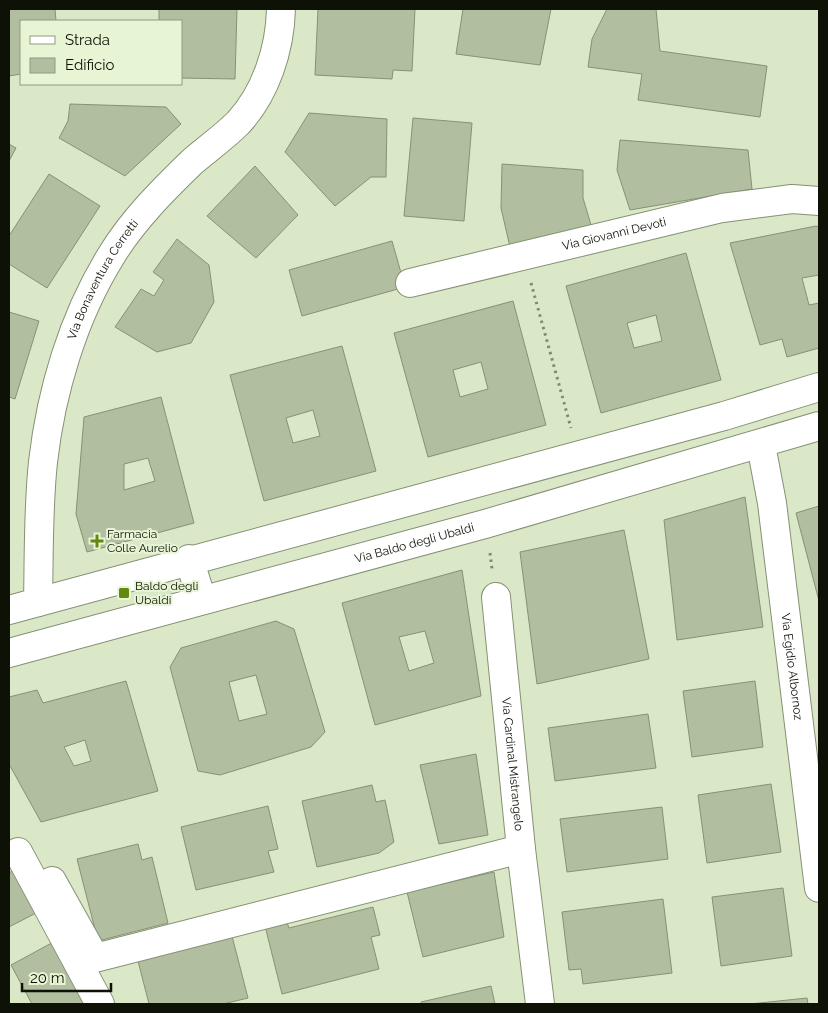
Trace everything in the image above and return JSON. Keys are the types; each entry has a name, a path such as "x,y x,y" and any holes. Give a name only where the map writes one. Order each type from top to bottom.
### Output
{"street":[{"name":"Via Bonaventura Cerretti","path":"38,602 43,464 58,385 73,336 106,264 126,234 179,175 237,123 249,109 270,70 276,46 281,9"},
{"name":"Via Giovanni Devoti","path":"410,283 722,208 792,199 819,201"},
{"path":"9,610 189,559 724,416 819,387"},
{"name":"Via Baldo degli Ubaldi","path":"9,653 485,524 761,445 819,426"},
{"name":"Via Egidio Albornoz","path":"761,445 772,503 819,888"},
{"path":"189,559 202,600"},
{"name":"Via Cardinal Mistrangelo","path":"496,596 521,849 540,1004"},
{"path":"52,880 95,958 521,849"},
{"path":"18,852 100,1004"}],"path":[{"path":"524,255 579,454"},
{"path":"485,524 496,596"}],"building":[{"path":"9,9 55,9 56,20 20,20 20,74 9,76"},
{"path":"159,9 237,9 235,79 182,78 182,20 159,20"},
{"path":"318,9 415,9 412,71 393,70 392,79 315,75"},
{"path":"463,9 551,9 540,65 456,54"},
{"path":"607,9 656,9 660,51 767,66 760,117 638,100 642,74 588,67 592,39"},
{"path":"70,104 166,107 181,124 125,176 59,138 68,121"},
{"path":"309,113 387,119 386,177 371,177 335,206 285,152"},
{"path":"413,118 472,123 464,221 404,216"},
{"path":"620,140 748,150 752,189 630,210 617,170"},
{"path":"9,144 16,148 9,161"},
{"path":"502,164 583,170 583,198 591,225 510,247 501,208"},
{"path":"255,166 298,215 256,258 207,216"},
{"path":"49,174 100,206 47,288 9,264 9,236"},
{"path":"816,226 819,227 819,275 802,278 809,305 819,303 819,348 787,357 782,339 760,345 730,243"},
{"path":"177,239 209,265 214,302 191,343 157,352 115,327 141,289 154,296 164,280 153,272"},
{"path":"392,241 405,287 302,316 289,270"},
{"path":"686,253 721,380 601,413 566,286","holes":["656,315 662,341 634,348 627,323"]},
{"path":"513,301 546,425 428,457 394,333","holes":["481,362 488,389 460,397 453,370"]},
{"path":"9,312 39,321 15,399 9,397"},
{"path":"342,346 376,471 264,501 230,375","holes":["313,410 320,436 293,443 286,418"]},
{"path":"161,397 194,523 87,552 76,514 84,417","holes":["148,458 155,481 124,490 124,464"]},
{"path":"745,497 763,627 677,640 664,520"},
{"path":"819,506 819,601 796,513"},
{"path":"624,530 649,659 537,684 520,552"},
{"path":"462,570 481,696 375,725 342,603","holes":["425,631 434,663 409,671 399,637"]},
{"path":"276,621 294,629 325,732 311,747 220,775 198,771 170,667 181,648","holes":["256,675 267,714 239,721 229,682"]},
{"path":"126,681 158,791 41,822 9,764 9,697 37,690 43,703","holes":["85,740 91,761 74,766 64,747"]},
{"path":"755,681 763,747 692,757 683,691"},
{"path":"648,714 656,768 555,781 548,728"},
{"path":"476,754 488,835 439,844 420,765"},
{"path":"771,784 781,852 707,863 698,795"},
{"path":"372,785 376,802 385,800 394,842 379,853 317,867 302,801"},
{"path":"268,806 278,849 268,851 274,872 196,890 181,827"},
{"path":"662,807 668,859 567,872 560,819"},
{"path":"138,844 142,860 152,857 168,923 98,941 77,859"},
{"path":"14,870 36,913 9,927 9,873"},
{"path":"494,872 504,937 423,957 407,892"},
{"path":"783,888 792,956 721,966 712,897"},
{"path":"663,899 672,973 583,984 581,969 569,970 562,912"},
{"path":"373,907 380,935 371,937 379,969 282,994 265,926 286,920 289,928"},
{"path":"232,936 248,998 223,1004 149,1004 138,961"},
{"path":"59,939 95,1004 32,1004 11,965"},
{"path":"491,986 495,1004 421,1004 421,1002"},
{"path":"807,998 808,1004 750,1004"}],"place":[{"name":"Farmacia Colle Aurelio","path":"97,541"},
{"name":"Baldo degli Ubaldi","path":"124,593"}]}
